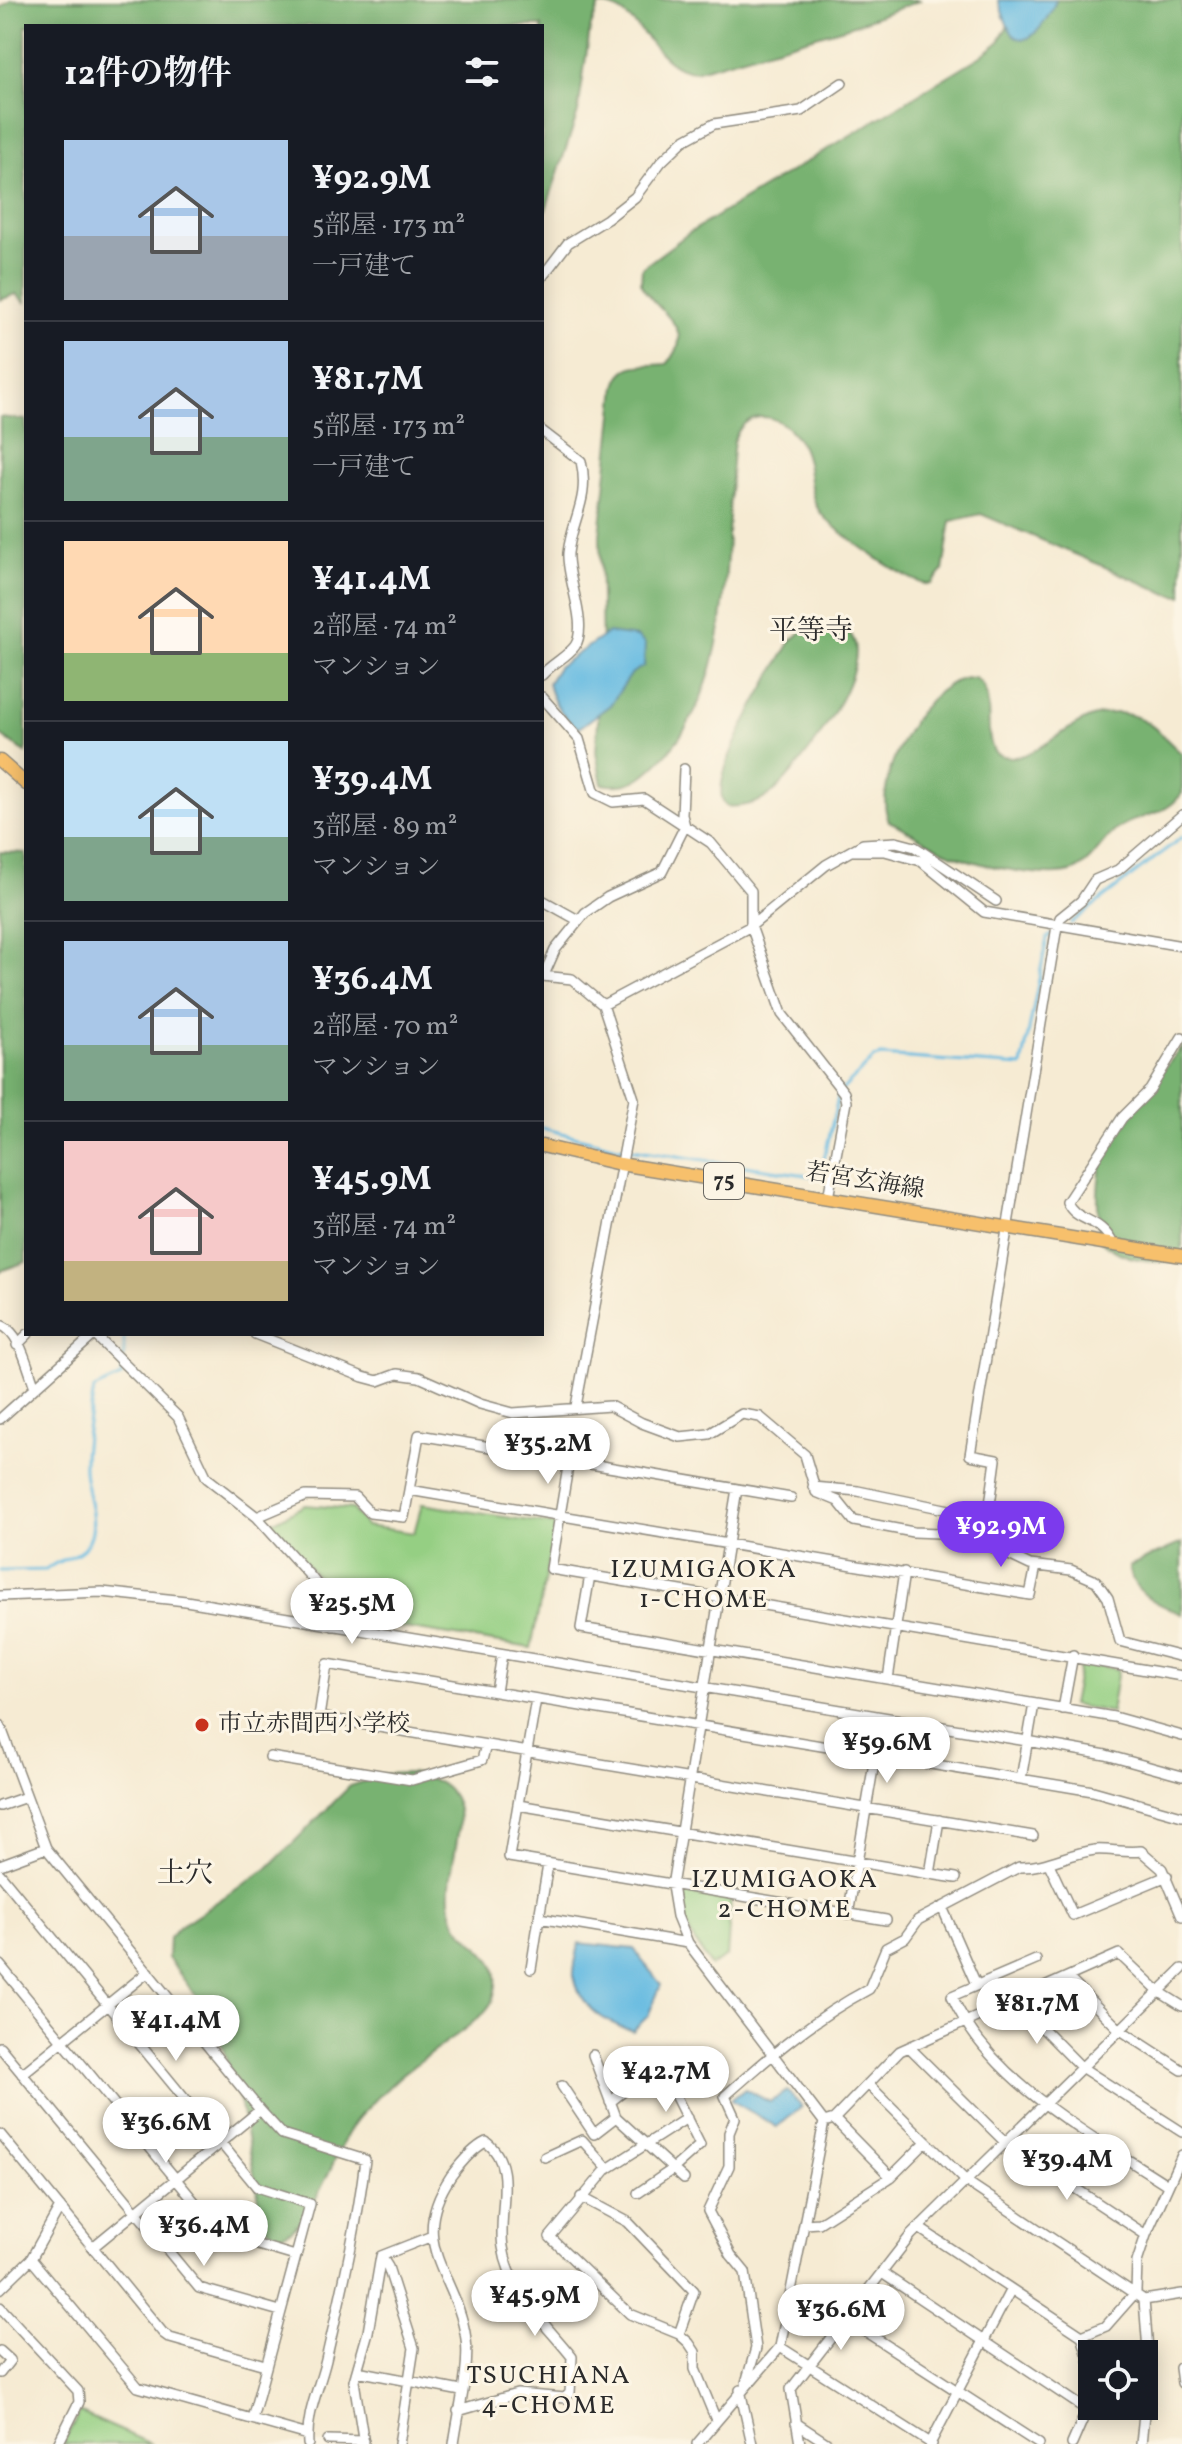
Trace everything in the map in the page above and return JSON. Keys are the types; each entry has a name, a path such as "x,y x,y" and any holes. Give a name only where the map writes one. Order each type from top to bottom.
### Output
{"main road":[{"path":"0,761 24,782"},
{"name":"若宮玄海線","path":"544,1146 620,1164 1182,1256"}],"street":[{"path":"544,274 568,243 635,197 661,162 683,141 714,124 801,111 842,83"},
{"path":"544,433 581,461 584,475 584,503 568,554 579,627 575,646 544,673"},
{"path":"544,699 579,739 595,793 613,802 644,799 711,843 751,891 751,926 782,1014 844,1093 846,1102 828,1198"},
{"path":"544,974 555,950 578,920 608,897 662,872 685,826 682,815 684,769"},
{"path":"813,1487 899,1498 964,1513 989,1512 996,1460 970,1455 1057,926 1060,918 1081,901 1095,880 1118,870 1182,815"},
{"path":"603,1005 751,926 845,851 881,842 915,847 996,901"},
{"path":"845,851 905,855 921,861 984,912 1182,946"},
{"path":"544,901 578,920"},
{"path":"544,976 572,979 603,1005 634,1099 576,1406"},
{"path":"1113,1244 1098,1223 1073,1213 1067,1202 1122,1118 1150,1090 1182,1037"},
{"path":"0,1325 12,1332 35,1387"},
{"path":"17,1345 26,1336"},
{"path":"0,1419 93,1336"},
{"path":"97,1336 178,1417 207,1478 257,1517 325,1595 333,1626"},
{"path":"260,1336 363,1377 378,1381 397,1374 419,1377 480,1404 513,1413 576,1406 610,1406 642,1423 680,1437 709,1434 742,1414 760,1417 805,1455 816,1492 838,1501 854,1521 913,1532 965,1534 1036,1566 1071,1570 1096,1581 1108,1598 1120,1641 1182,1657"},
{"path":"257,1517 306,1496 355,1497 370,1513 404,1517 419,1435 791,1498"},
{"path":"569,1461 551,1569 1073,1655 1182,1676"},
{"path":"737,1489 672,1886 677,1916 688,1943 772,2054 829,2120 891,2177"},
{"path":"409,1490 1030,1595 1036,1566"},
{"path":"888,1679 904,1572"},
{"path":"590,1575 581,1628 1114,1717 1182,1736"},
{"path":"0,1596 75,1592 130,1594 1027,1741 1106,1755 1182,1776"},
{"path":"496,1692 502,1654"},
{"path":"1063,1709 1073,1655"},
{"path":"1033,1836 319,1717 327,1664 1021,1779 1133,1800 1182,1816"},
{"path":"536,1699 509,1857 886,1920"},
{"path":"1021,1779 1034,1704"},
{"path":"0,1725 4,1748 46,1848 260,2110 282,2134 365,2160 358,2220 322,2375 309,2412 308,2440 252,2419 138,2387 31,2259"},
{"path":"270,1757 412,1780 482,1760 486,1745"},
{"path":"848,1915 875,1757"},
{"path":"0,1806 26,1797"},
{"path":"518,1805 956,1878"},
{"path":"930,1874 939,1820"},
{"path":"0,1865 46,1848"},
{"path":"752,2444 743,2387 756,2348 745,2272 731,2255 708,2211 729,2166 729,2133 735,2118 725,2096 772,2054 829,2011 869,1989 886,1948 905,1938 918,1920 1019,1867 1049,1864 1096,1850 1119,1854 1141,1851 1167,1876 1182,1916"},
{"path":"1049,1864 1073,1915 1167,1876"},
{"path":"531,1969 548,1865"},
{"path":"0,1874 257,2187 310,2204 252,2419"},
{"path":"942,1907 976,1984"},
{"path":"539,1918 688,1943"},
{"path":"697,2444 780,2347 829,2120 900,2051 1119,1954 1158,1991 1182,2006"},
{"path":"1036,1960 952,1996 964,2024 1043,2104 1166,2184"},
{"path":"0,1965 221,2234 295,2256"},
{"path":"800,2444 791,2389 882,2273 919,2228 1182,1969"},
{"path":"22,2074 148,1972"},
{"path":"1068,1978 1119,2029 1182,2070"},
{"path":"1016,2001 1081,2067 1182,2132"},
{"path":"0,2047 199,2288 280,2311"},
{"path":"909,2047 1005,2142 1146,2235"},
{"path":"593,2055 616,2117 684,2179"},
{"path":"610,2102 647,2073 675,2095 700,2145 673,2169 638,2193"},
{"path":"868,2084 967,2182 1140,2296 1182,2294"},
{"path":"562,2086 594,2134 616,2117"},
{"path":"93,2247 260,2110"},
{"path":"687,2118 608,2169 550,2237 630,2314 679,2334 695,2352 695,2369 716,2420"},
{"path":"0,2134 170,2338 265,2365"},
{"path":"545,2157 582,2140 608,2169"},
{"path":"454,2444 458,2411 461,2391 467,2342 430,2226 437,2197 457,2168 486,2142 496,2149 503,2164 502,2227 507,2264 525,2302 572,2357 570,2393 565,2398 517,2394 458,2411"},
{"path":"805,2224 819,2223 891,2177 926,2142"},
{"path":"1141,2444 1149,2363 1137,2262 1164,2197 1166,2184 1182,2155"},
{"path":"581,2197 628,2222 694,2291 679,2334"},
{"path":"0,2289 31,2259 60,2207"},
{"path":"919,2228 1082,2336 1083,2340"},
{"path":"381,2256 432,2236"},
{"path":"328,2440 364,2443 354,2381 368,2332 381,2256"},
{"path":"381,2256 388,2267 414,2348 399,2444"},
{"path":"882,2273 1078,2404"},
{"path":"780,2347 931,2444 1011,2289"},
{"path":"1082,2336 1106,2326 1140,2296"},
{"path":"0,2307 78,2391 79,2402 58,2444"},
{"path":"846,2319 1039,2444"},
{"path":"0,2351 10,2360 0,2373"},
{"path":"1180,2368 1182,2383"},
{"path":"357,2371 461,2391"},
{"path":"1072,2444 1083,2420"},
{"path":"796,2423 828,2444"}],"green space":[{"path":"11,0 921,0 851,26 695,71 681,68 668,60 624,14 612,7 599,6 590,29 578,112 544,215 544,24 24,24 24,301 16,294 0,300 0,8"},
{"path":"1002,0 1182,0 1182,596 1168,594 981,514 951,521 943,571 932,584 923,583 873,556 827,520 816,505 805,455 796,436 778,421 758,417 740,428 734,440 722,609 704,691 686,728 660,761 641,778 627,784 602,784 596,752 602,659 600,535 616,386 619,377 629,368 667,364 676,352 679,341 672,322 641,285 642,268 689,233 981,56 999,42 1008,25"},
{"path":"0,417 24,420 24,752 0,735"},
{"path":"833,627 851,636 856,654 850,679 837,707 800,763 782,784 759,801 726,806 721,793 732,751 791,641 806,628"},
{"path":"975,678 986,693 989,734 995,753 1012,757 1028,754 1077,724 1096,716 1116,713 1145,721 1182,754 1182,793 1161,811 1120,827 1082,866 1065,873 1015,871 965,859 889,821 885,803 888,781 906,733 938,693 956,681"},
{"path":"0,852 24,853 24,1263 0,1271"},
{"path":"1182,1045 1182,1262 1129,1257 1101,1241 1098,1201 1102,1164 1114,1130"},
{"path":"422,1504 556,1525 531,1648 356,1620 270,1523 305,1505 352,1509 366,1526 414,1533"},
{"path":"1182,1543 1182,1614 1141,1591 1131,1576 1129,1566"},
{"path":"1080,1663 1118,1669 1111,1712 1072,1705"},
{"path":"410,1773 436,1781 451,1793 458,1808 451,1908 463,1932 490,1959 495,1970 492,2001 477,2019 407,2070 359,2117 314,2202 292,2229 279,2235 264,2225 241,2106 214,2021 168,1958 169,1938 180,1926 267,1869 350,1786 386,1774"},
{"path":"681,1893 731,1900 727,1956 711,1966 685,1922"},
{"path":"79,2412 151,2444 63,2444"}],"water":[{"path":"998,0 1056,1 1040,28 1028,38 1021,39 1010,29"},
{"path":"608,633 637,637 645,644 644,666 632,673 610,705 579,728 559,709 548,683 558,667"},
{"path":"579,1943 634,1949 661,1985 648,2016 633,2031 595,2012 582,1997 574,1976"},
{"path":"745,2089 770,2102 787,2091 802,2107 777,2127 731,2100"}],"waterway":[{"path":"1071,923 1182,837"},
{"path":"544,1129 617,1147 820,1177 839,1093 874,1058 1022,1066 1047,938 1051,935"},
{"path":"124,1336 124,1358"},
{"path":"0,1571 46,1570 79,1552 87,1544 93,1527 84,1460 94,1389 121,1377 123,1366"}],"place":[{"name":"市立赤間西小学校","path":"202,1725"}],"district":[{"name":"平等寺","path":"811,631"},
{"name":"IZUMIGAOKA 1-CHOME","path":"704,1585"},
{"name":"土穴","path":"185,1874"},
{"name":"IZUMIGAOKA 2-CHOME","path":"785,1895"},
{"name":"TSUCHIANA 4-CHOME","path":"549,2391"}]}
